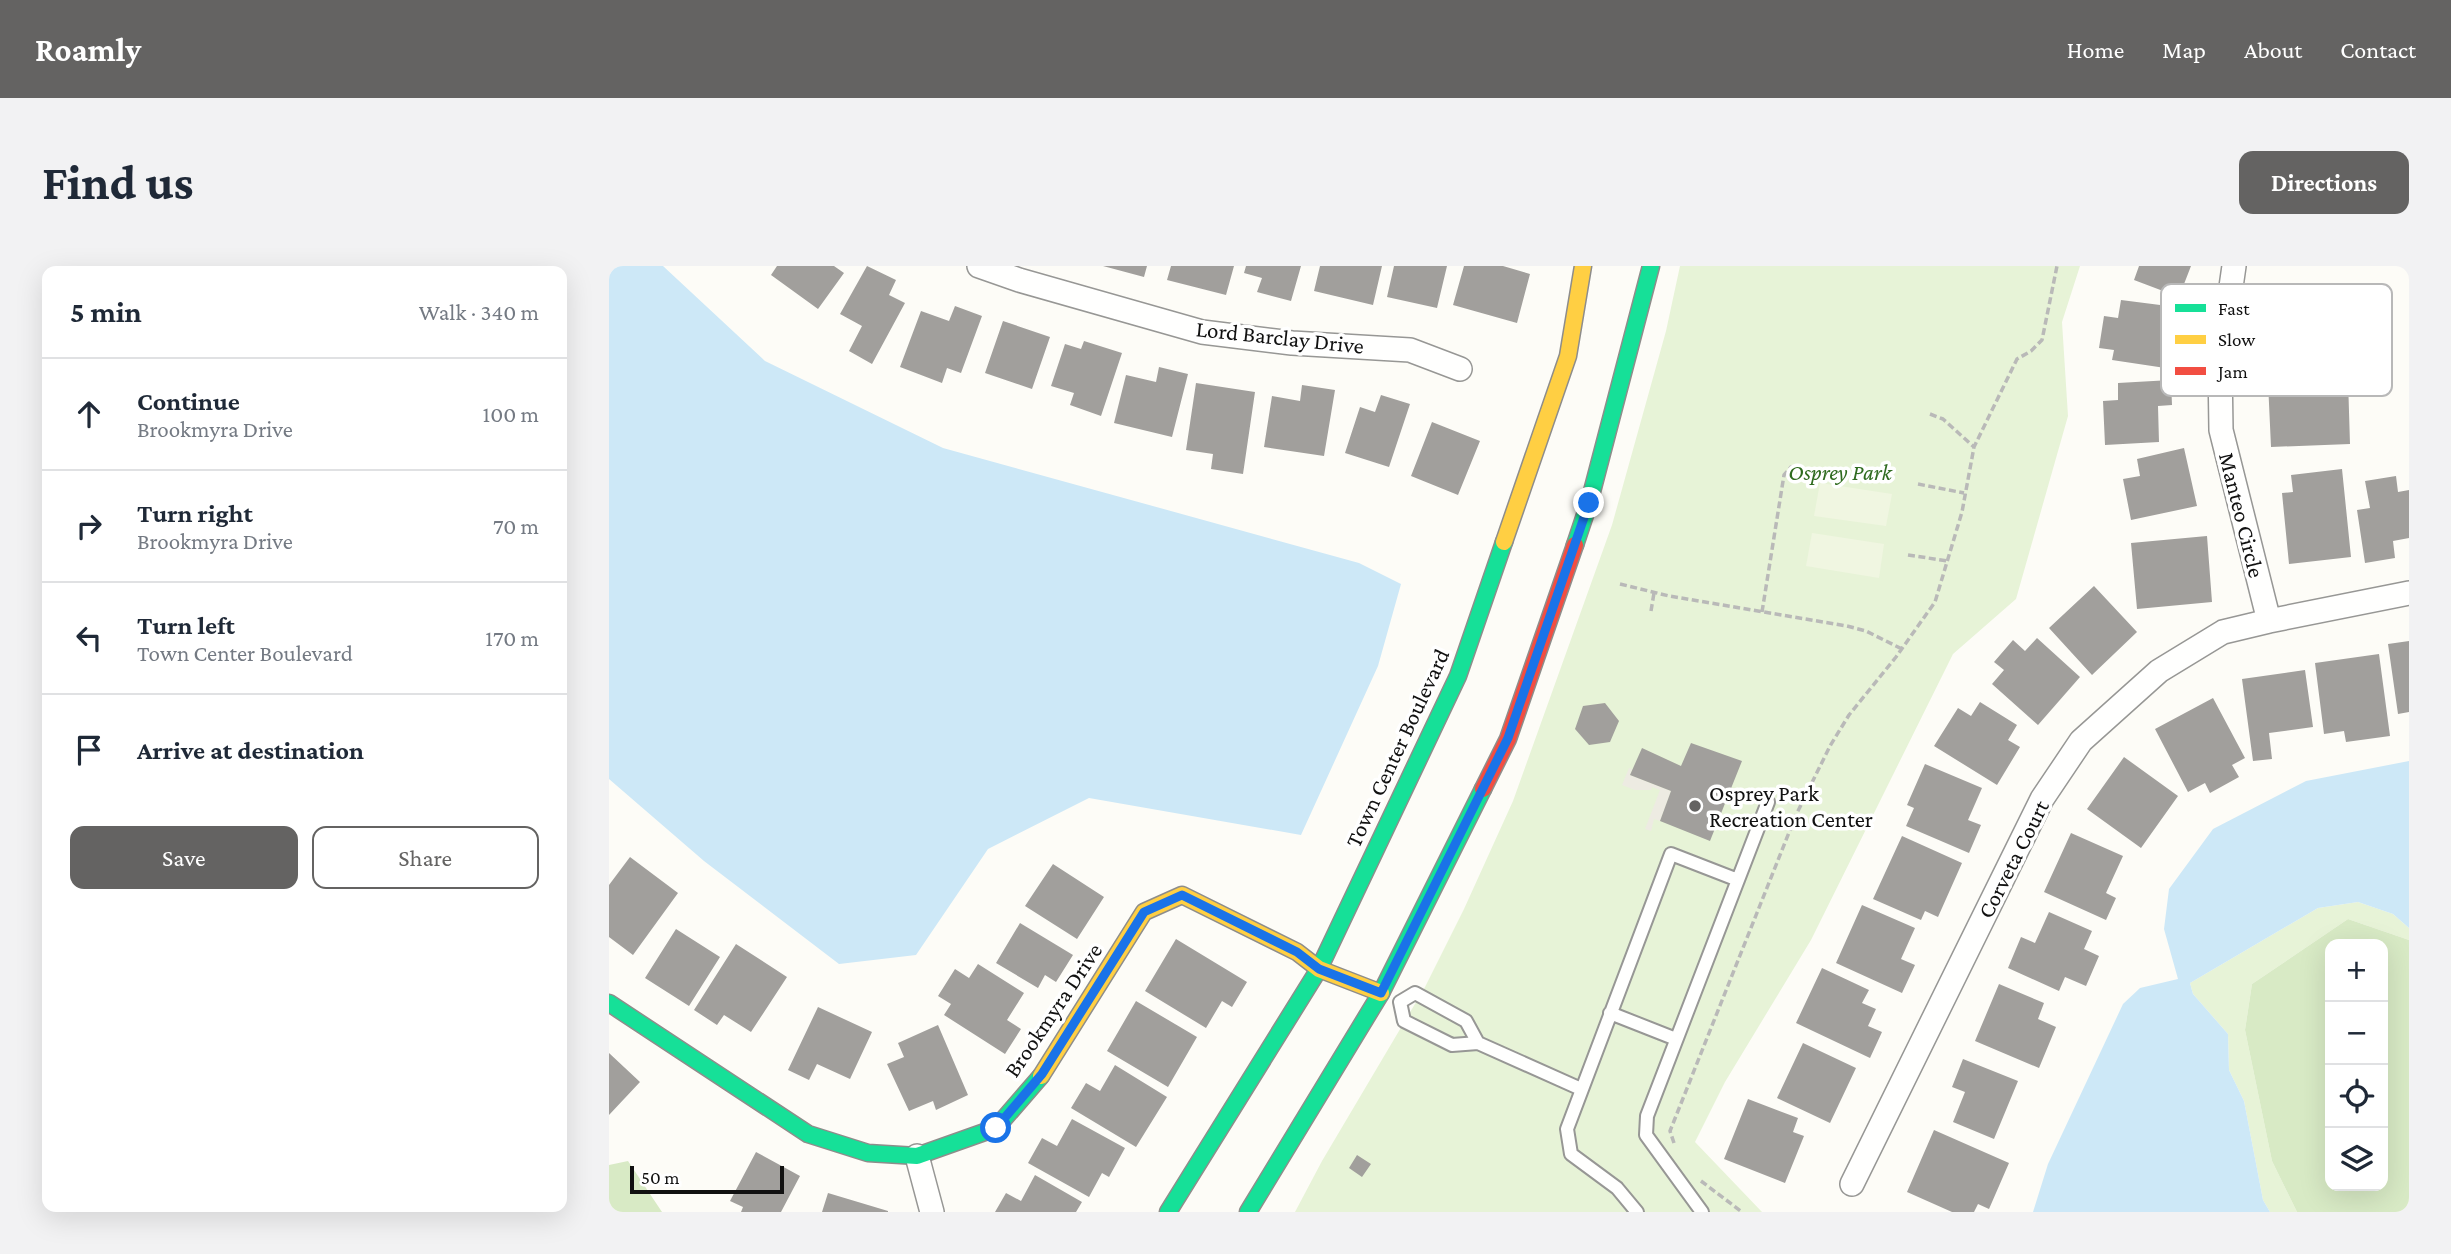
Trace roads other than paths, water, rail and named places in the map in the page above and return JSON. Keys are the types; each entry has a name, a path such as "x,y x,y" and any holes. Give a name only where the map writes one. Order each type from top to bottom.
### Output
{"street":[{"name":"Lord Barclay Drive","path":"979,266 1021,273 1202,332 1292,342 1410,349 1460,369"},
{"name":"Town Center Boulevard","path":"1168,1212 1319,969 1458,676 1567,356 1583,266"},
{"path":"1248,1212 1381,993 1508,738 1589,503 1651,266"},
{"name":"Manteo Circle","path":"2231,284 2234,266"},
{"name":"Manteo Circle","path":"2220,396 2221,430 2269,621"},
{"path":"2269,621 2409,593"},
{"name":"Corveta Court","path":"1852,1184 2042,799 2081,741 2159,671 2223,632 2269,621"},
{"name":"Brookmyra Drive","path":"609,1003 808,1134 869,1153 917,1156 996,1128 1042,1074 1144,912 1182,895 1286,946 1319,969 1381,993"},
{"path":"917,1156 932,1212"}],"lane":[{"path":"1702,1212 1646,1135 1647,1116 1768,802"},
{"path":"1637,1212 1617,1188 1571,1154 1567,1129 1671,854 1738,880"},
{"path":"1381,993 1400,1002"},
{"path":"1400,1002 1415,993 1466,1021 1478,1043"},
{"path":"1400,1002 1404,1021 1452,1045 1478,1043 1581,1089"},
{"path":"1610,1013 1676,1039"}],"water":[{"path":"609,266 663,266 765,361 943,448 1359,563 1401,584 1378,666 1301,835 1089,798 988,849 916,955 839,964 704,861 609,779"},
{"path":"2409,761 2409,928 2393,914 2358,902 2318,908 2190,983 2193,994 2228,1034 2229,1070 2244,1101 2263,1200 2270,1212 2033,1212 2048,1164 2123,1004 2140,988 2178,979 2164,929 2169,889 2213,829 2306,781"}],"place":[{"name":"Osprey Park Recreation Center","path":"1695,806"}],"park label":[{"name":"Osprey Park","path":"1840,472"}]}
